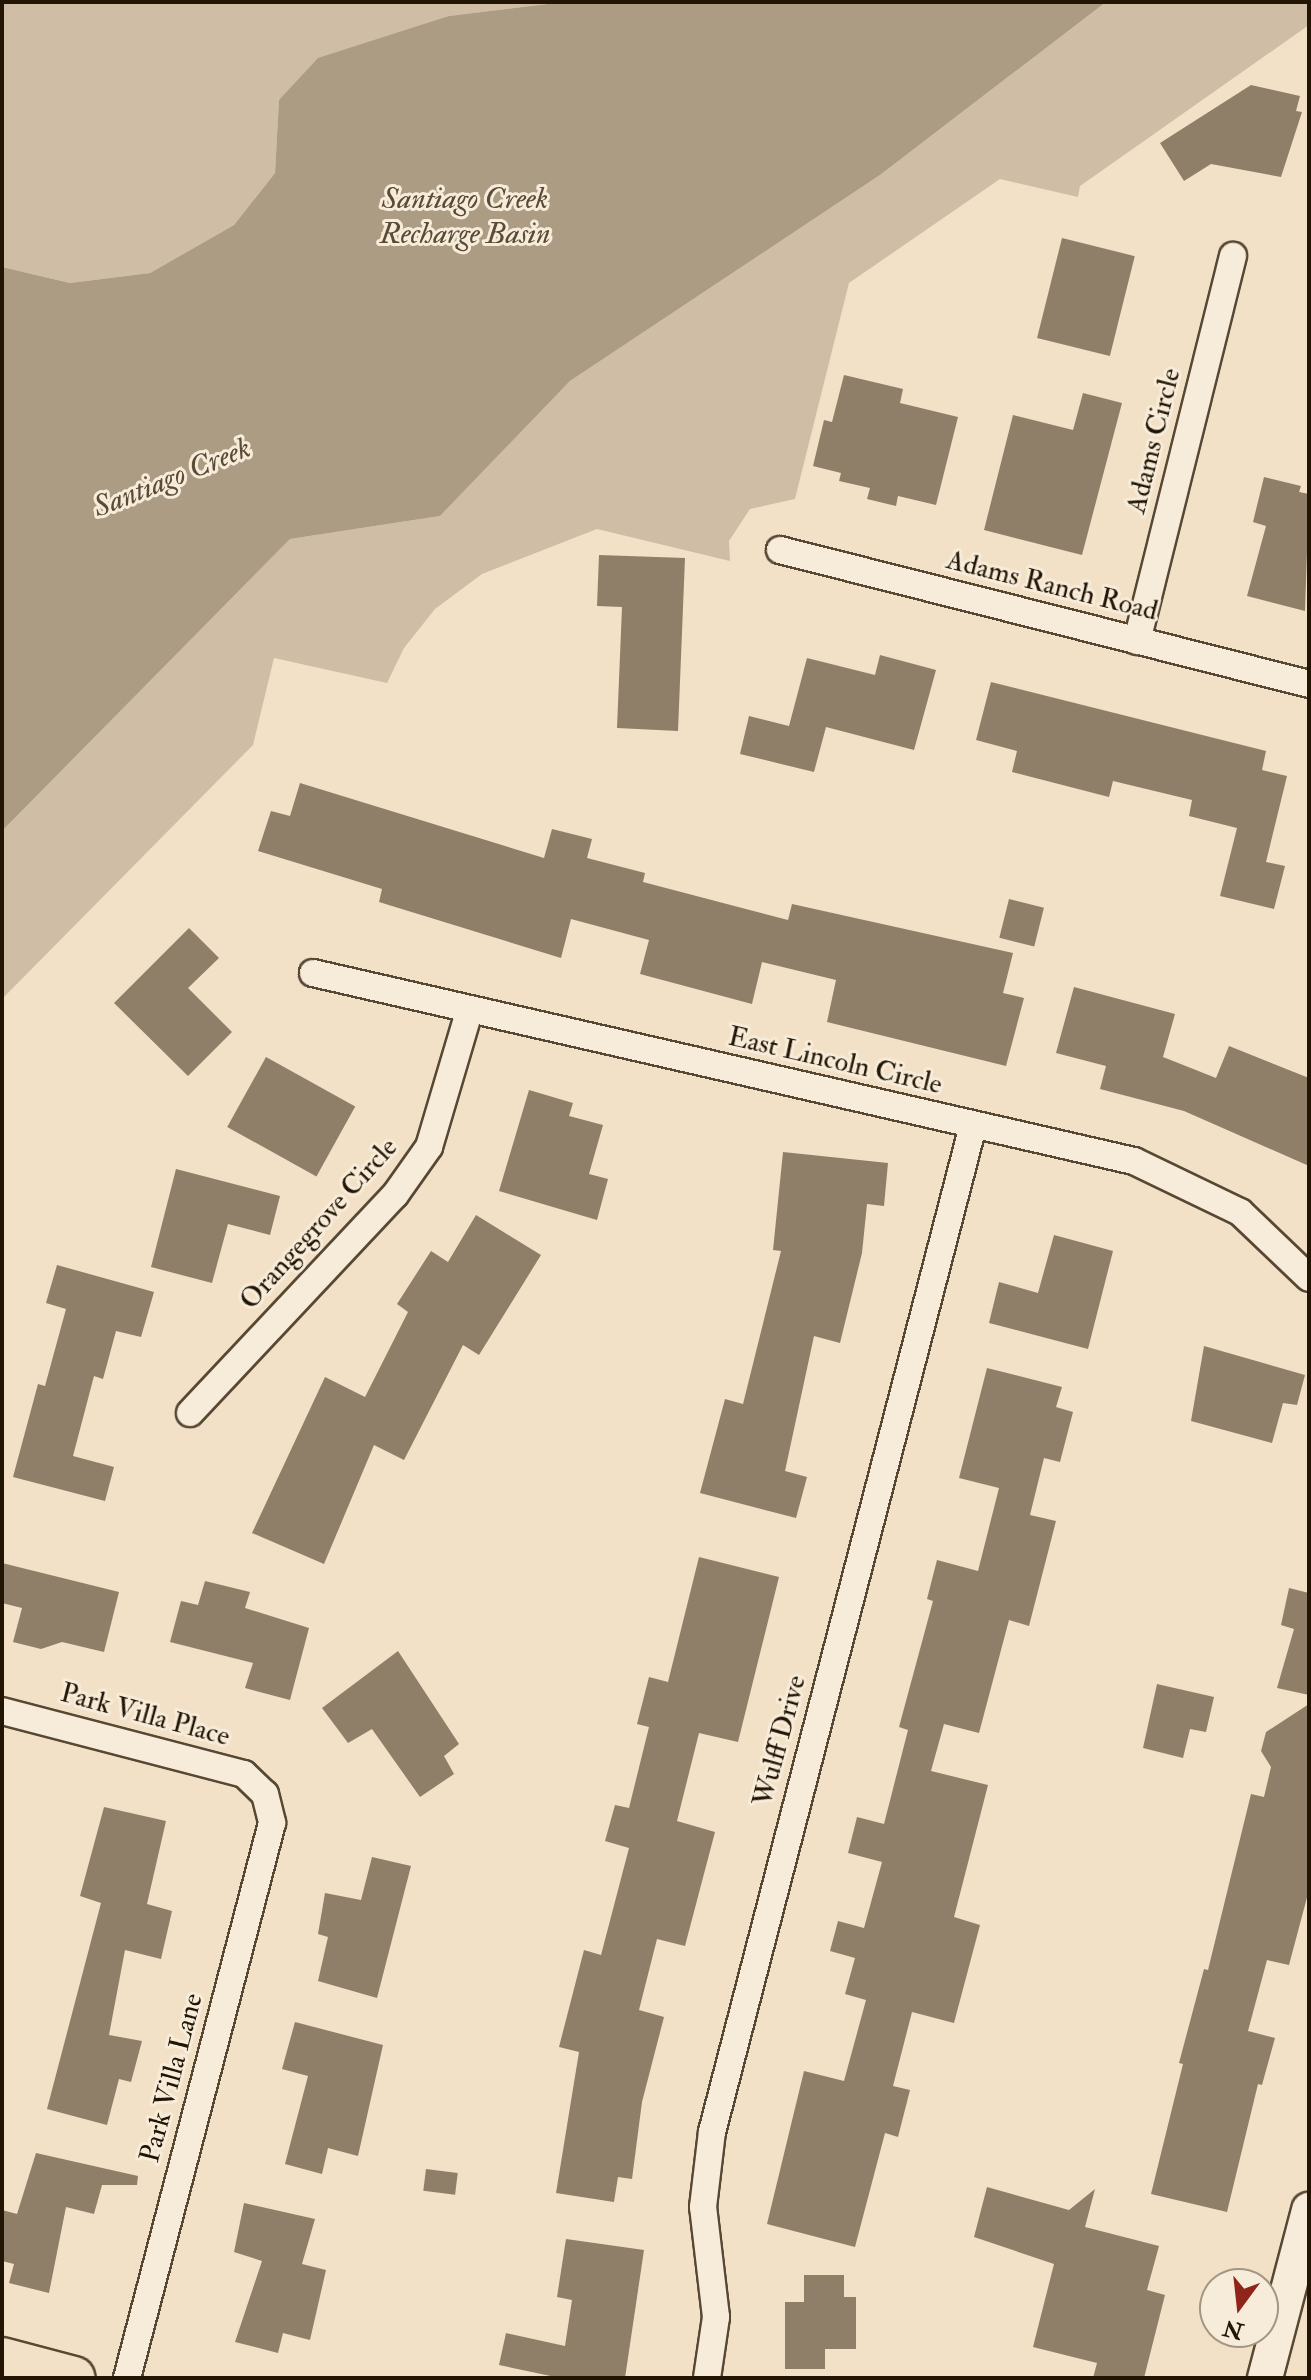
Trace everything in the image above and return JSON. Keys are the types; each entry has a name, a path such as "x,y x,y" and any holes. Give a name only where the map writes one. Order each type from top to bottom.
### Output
{"main road":[{"path":"2,2359 74,2378"}],"street":[{"name":"Adams Circle","path":"1137,641 1233,256"},
{"name":"Adams Ranch Road","path":"780,550 1309,684"},
{"name":"East Lincoln Circle","path":"313,973 1134,1161 1181,1180 1240,1212 1309,1278"},
{"name":"Orangegrove Circle","path":"190,1413 412,1171 429,1147 470,1009"},
{"name":"Wulff Drive","path":"707,2378 716,2317 703,2207 712,2132 973,1126"},
{"name":"Park Villa Place","path":"2,1711 244,1774 265,1794"},
{"name":"Park Villa Lane","path":"127,2378 272,1823 265,1794"},
{"path":"1265,2378 1309,2210"}],"shaded area":[{"path":"2,2 564,2 449,16 279,100 275,173 234,225 150,273 70,283 2,267"},
{"path":"1106,2 1309,2 1309,25 1080,186 1078,197 1000,179 849,283 795,499 750,509 729,541 730,561 597,529 482,574 435,609 404,648 387,683 274,658 253,745 2,999 2,831 290,539 440,516 570,381 880,175"}],"water":[{"name":"Santiago Creek Recharge Basin","path":"564,2 1106,2 880,175 570,381 440,516 290,539 2,831 2,267 70,283 150,273 234,225 275,173 279,100 318,58 449,16"}],"building":[{"path":"1251,85 1300,96 1296,111 1302,112 1281,177 1211,164 1184,181 1160,143"},
{"path":"1062,238 1135,256 1110,356 1037,338"},
{"path":"844,375 903,389 900,403 958,417 936,505 898,496 896,506 867,499 870,488 839,481 841,473 813,466 824,420 832,422"},
{"path":"1083,393 1122,403 1082,555 984,530 1013,415 1073,430"},
{"path":"1264,477 1301,486 1299,492 1309,494 1305,611 1247,596 1266,526 1253,522"},
{"path":"599,555 685,558 678,731 617,728 622,607 597,606"},
{"path":"880,655 936,670 914,750 826,727 814,772 740,754 749,716 789,726 807,658 875,675"},
{"path":"991,682 1266,751 1262,770 1287,776 1266,862 1285,866 1274,909 1220,896 1237,828 1189,816 1192,800 1113,781 1109,797 1012,772 1017,751 976,740"},
{"path":"300,783 544,858 552,829 592,839 587,858 645,873 643,882 788,920 792,904 1013,953 1003,993 1024,998 1006,1066 827,1022 836,980 762,962 752,1004 640,974 649,940 571,919 561,958 379,902 382,889 258,851 271,811 290,816"},
{"path":"1009,899 1044,908 1034,947 999,938"},
{"path":"189,928 219,958 188,988 232,1032 188,1076 114,1003"},
{"path":"1074,987 1175,1014 1163,1057 1216,1078 1229,1046 1309,1078 1309,1166 1184,1111 1100,1089 1106,1066 1056,1053"},
{"path":"266,1057 355,1106 316,1176 227,1127"},
{"path":"529,1090 573,1103 569,1116 603,1125 589,1174 608,1179 597,1220 499,1191"},
{"path":"783,1152 888,1163 884,1206 867,1204 862,1253 840,1343 814,1336 785,1471 807,1477 796,1518 700,1493 725,1399 743,1404 781,1251 773,1250"},
{"path":"176,1169 280,1196 270,1235 228,1224 212,1283 151,1267"},
{"path":"476,1215 541,1255 479,1355 463,1345 404,1460 374,1445 324,1564 252,1533 325,1377 365,1397 408,1312 397,1304 431,1251 448,1262"},
{"path":"1054,1235 1113,1251 1088,1349 989,1323 999,1282 1038,1293"},
{"path":"57,1265 154,1292 141,1337 116,1331 103,1379 94,1376 73,1456 114,1467 105,1501 13,1477 38,1384 45,1386 66,1309 46,1303"},
{"path":"1204,1346 1305,1375 1297,1405 1283,1403 1272,1443 1191,1421"},
{"path":"987,1368 1062,1387 1056,1407 1073,1412 1060,1462 1044,1458 1030,1515 1056,1521 1029,1626 1009,1620 979,1733 944,1724 931,1771 988,1785 954,1917 980,1925 954,2023 912,2012 893,2086 910,2090 898,2137 885,2133 855,2247 767,2224 804,2071 844,2081 866,2000 845,1994 855,1958 830,1951 838,1921 864,1928 882,1862 848,1853 857,1817 884,1824 908,1730 899,1727 933,1601 927,1599 937,1560 978,1571 999,1488 959,1478"},
{"path":"699,1557 779,1577 738,1742 699,1733 677,1821 715,1832 685,1946 657,1939 639,2010 664,2017 642,2102 632,2179 618,2177 614,2202 556,2193 579,2052 559,2047 584,1950 601,1955 629,1848 605,1841 615,1805 629,1808 649,1727 637,1724 649,1677 668,1682"},
{"path":"2,1563 119,1592 104,1652 62,1642 41,1649 13,1642 22,1608 2,1603"},
{"path":"205,1581 250,1592 245,1608 309,1628 290,1700 245,1688 253,1663 170,1642 181,1601 198,1605"},
{"path":"1289,1588 1309,1593 1309,1695 1277,1688 1294,1629 1281,1625"},
{"path":"398,1651 459,1744 444,1756 454,1774 420,1797 372,1729 348,1743 322,1708"},
{"path":"1157,1684 1214,1697 1206,1732 1190,1729 1183,1758 1143,1748"},
{"path":"1309,1704 1309,1890 1289,1965 1267,1960 1248,2031 1275,2038 1262,2085 1258,2084 1227,2212 1151,2194 1183,2064 1179,2063 1204,1969 1208,1970 1251,1794 1264,1797 1271,1767 1261,1751 1266,1732"},
{"path":"104,1807 166,1821 147,1904 172,1911 161,1959 125,1950 109,2035 142,2041 131,2082 119,2079 107,2125 47,2109 101,1903 80,1896"},
{"path":"372,1857 411,1866 377,1998 318,1981 328,1937 318,1934 325,1893 361,1900"},
{"path":"295,2022 383,2045 358,2156 328,2148 322,2174 285,2164 308,2076 282,2069"},
{"path":"36,2153 138,2176 137,2185 102,2185 94,2214 66,2207 49,2293 9,2283 14,2264 2,2261 2,2210 17,2214"},
{"path":"426,2169 458,2173 455,2195 423,2191"},
{"path":"987,2187 1069,2210 1095,2189 1085,2227 1159,2246 1147,2290 1165,2295 1144,2378 1093,2378 1097,2363 1033,2347 1054,2264 974,2237"},
{"path":"244,2203 315,2219 302,2264 326,2270 310,2340 283,2333 278,2353 235,2342 262,2261 234,2252"},
{"path":"566,2239 644,2250 625,2378 560,2378 499,2365 506,2333 565,2346 572,2300 557,2297"},
{"path":"804,2275 844,2275 844,2297 856,2297 856,2349 825,2349 825,2369 785,2369 785,2302 804,2302"}],"water label":[{"name":"Santiago Creek","path":"172,478"}]}
